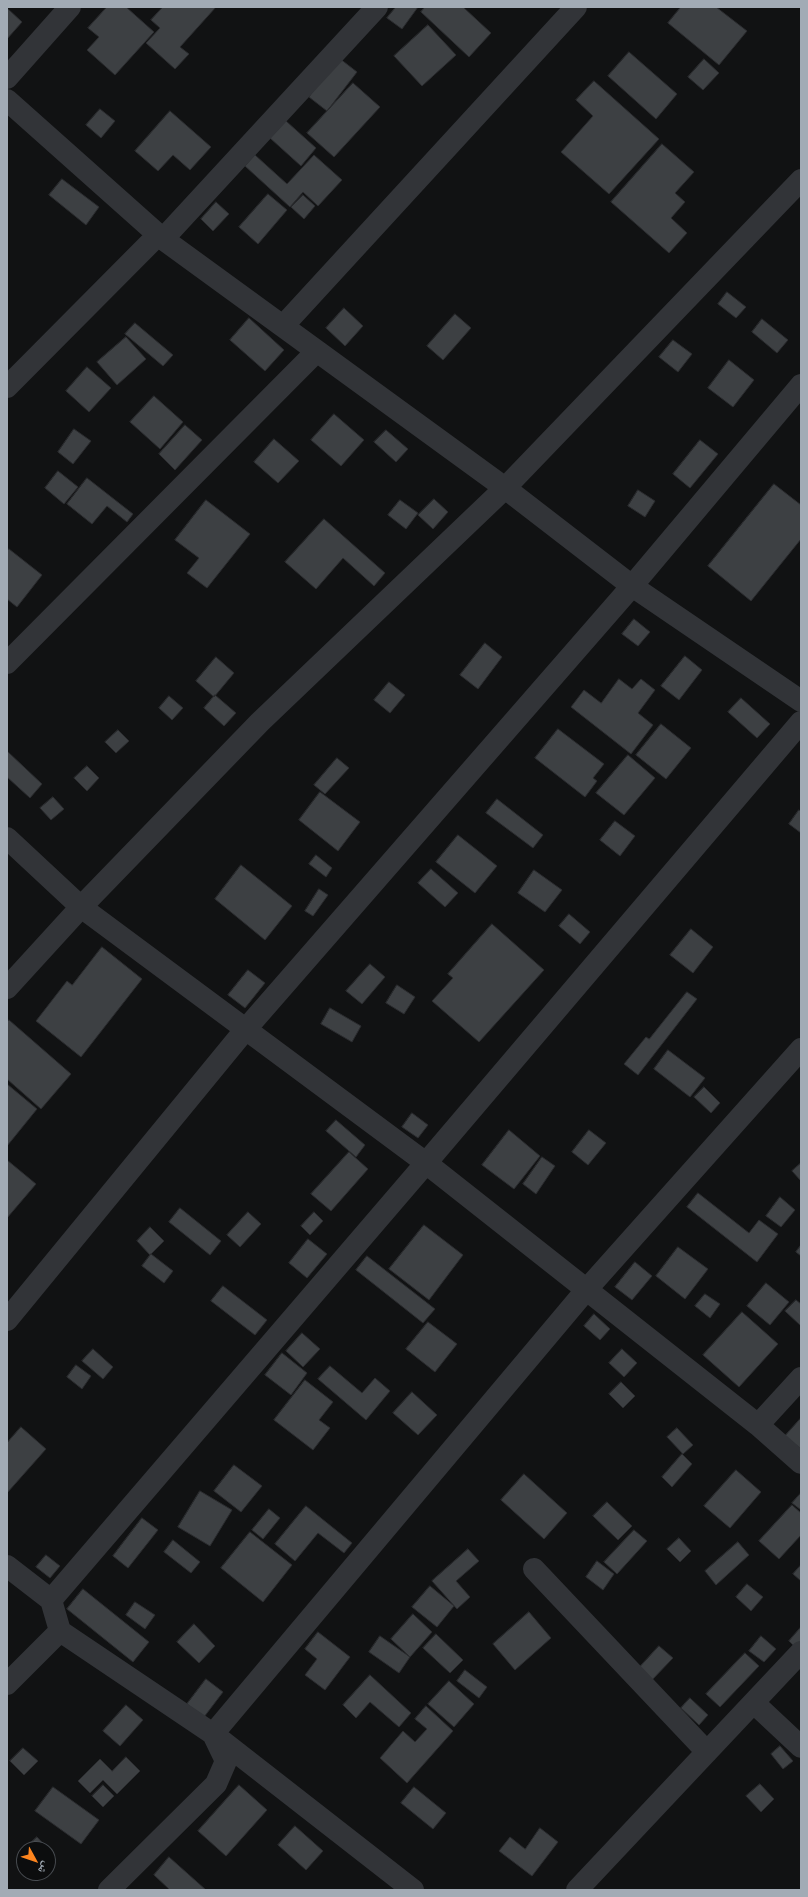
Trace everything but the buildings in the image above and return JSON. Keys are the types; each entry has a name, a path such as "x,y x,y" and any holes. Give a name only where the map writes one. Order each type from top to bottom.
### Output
{"street":[{"path":"7,78 70,7"},
{"path":"7,387 161,237 377,7"},
{"path":"283,326 576,7"},
{"path":"7,100 161,237 505,488 632,586 801,701"},
{"path":"7,988 80,907 260,722 505,488 801,180"},
{"path":"7,663 317,351"},
{"path":"7,1320 245,1030 632,586 801,385"},
{"path":"51,1600 426,1164 801,722"},
{"path":"7,838 80,907 426,1164 588,1289 758,1425 801,1463"},
{"path":"213,1734 588,1289 801,1049"},
{"path":"758,1425 801,1378"},
{"path":"7,1566 51,1600 60,1631 213,1734 413,1890"},
{"path":"534,1570 707,1752"},
{"path":"7,1684 60,1631"},
{"path":"577,1890 801,1652"},
{"path":"754,1703 801,1747"},
{"path":"109,1890 216,1784 226,1761 213,1734"}]}
